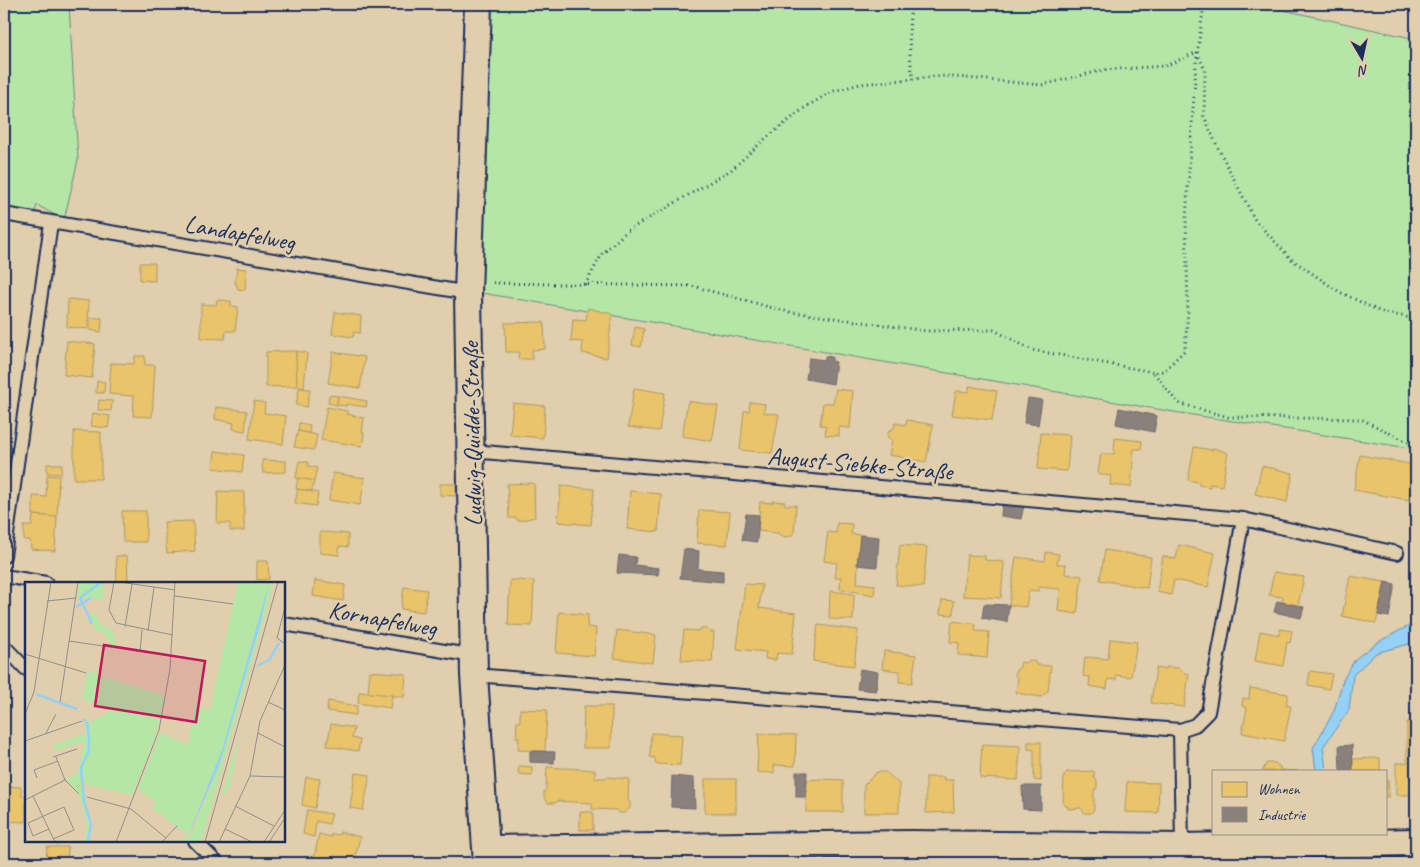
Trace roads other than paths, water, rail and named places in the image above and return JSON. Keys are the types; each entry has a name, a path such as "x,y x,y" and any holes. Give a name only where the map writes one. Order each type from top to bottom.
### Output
{"street":[{"name":"Ludwig-Quidde-Straße","path":"478,4 469,287 474,666 487,856"},
{"path":"487,856 911,854 1416,842"}],"lane":[{"name":"Landapfelweg","path":"4,214 51,223 469,287"},
{"path":"4,556 51,223"},
{"name":"August-Siebke-Straße","path":"472,451 1243,519 1397,553"},
{"path":"474,666 1180,730 1195,724 1208,712 1243,519"},
{"path":"4,576 40,582"},
{"name":"Kornapfelweg","path":"285,624 474,666"},
{"path":"4,646 25,668"},
{"path":"1180,730 1182,847"},
{"path":"196,842 217,863"}],"water":[{"path":"1416,622 1416,642 1376,653 1353,675 1349,710 1323,747 1326,770 1316,770 1313,748 1334,711 1343,680 1355,659 1378,642"}]}
